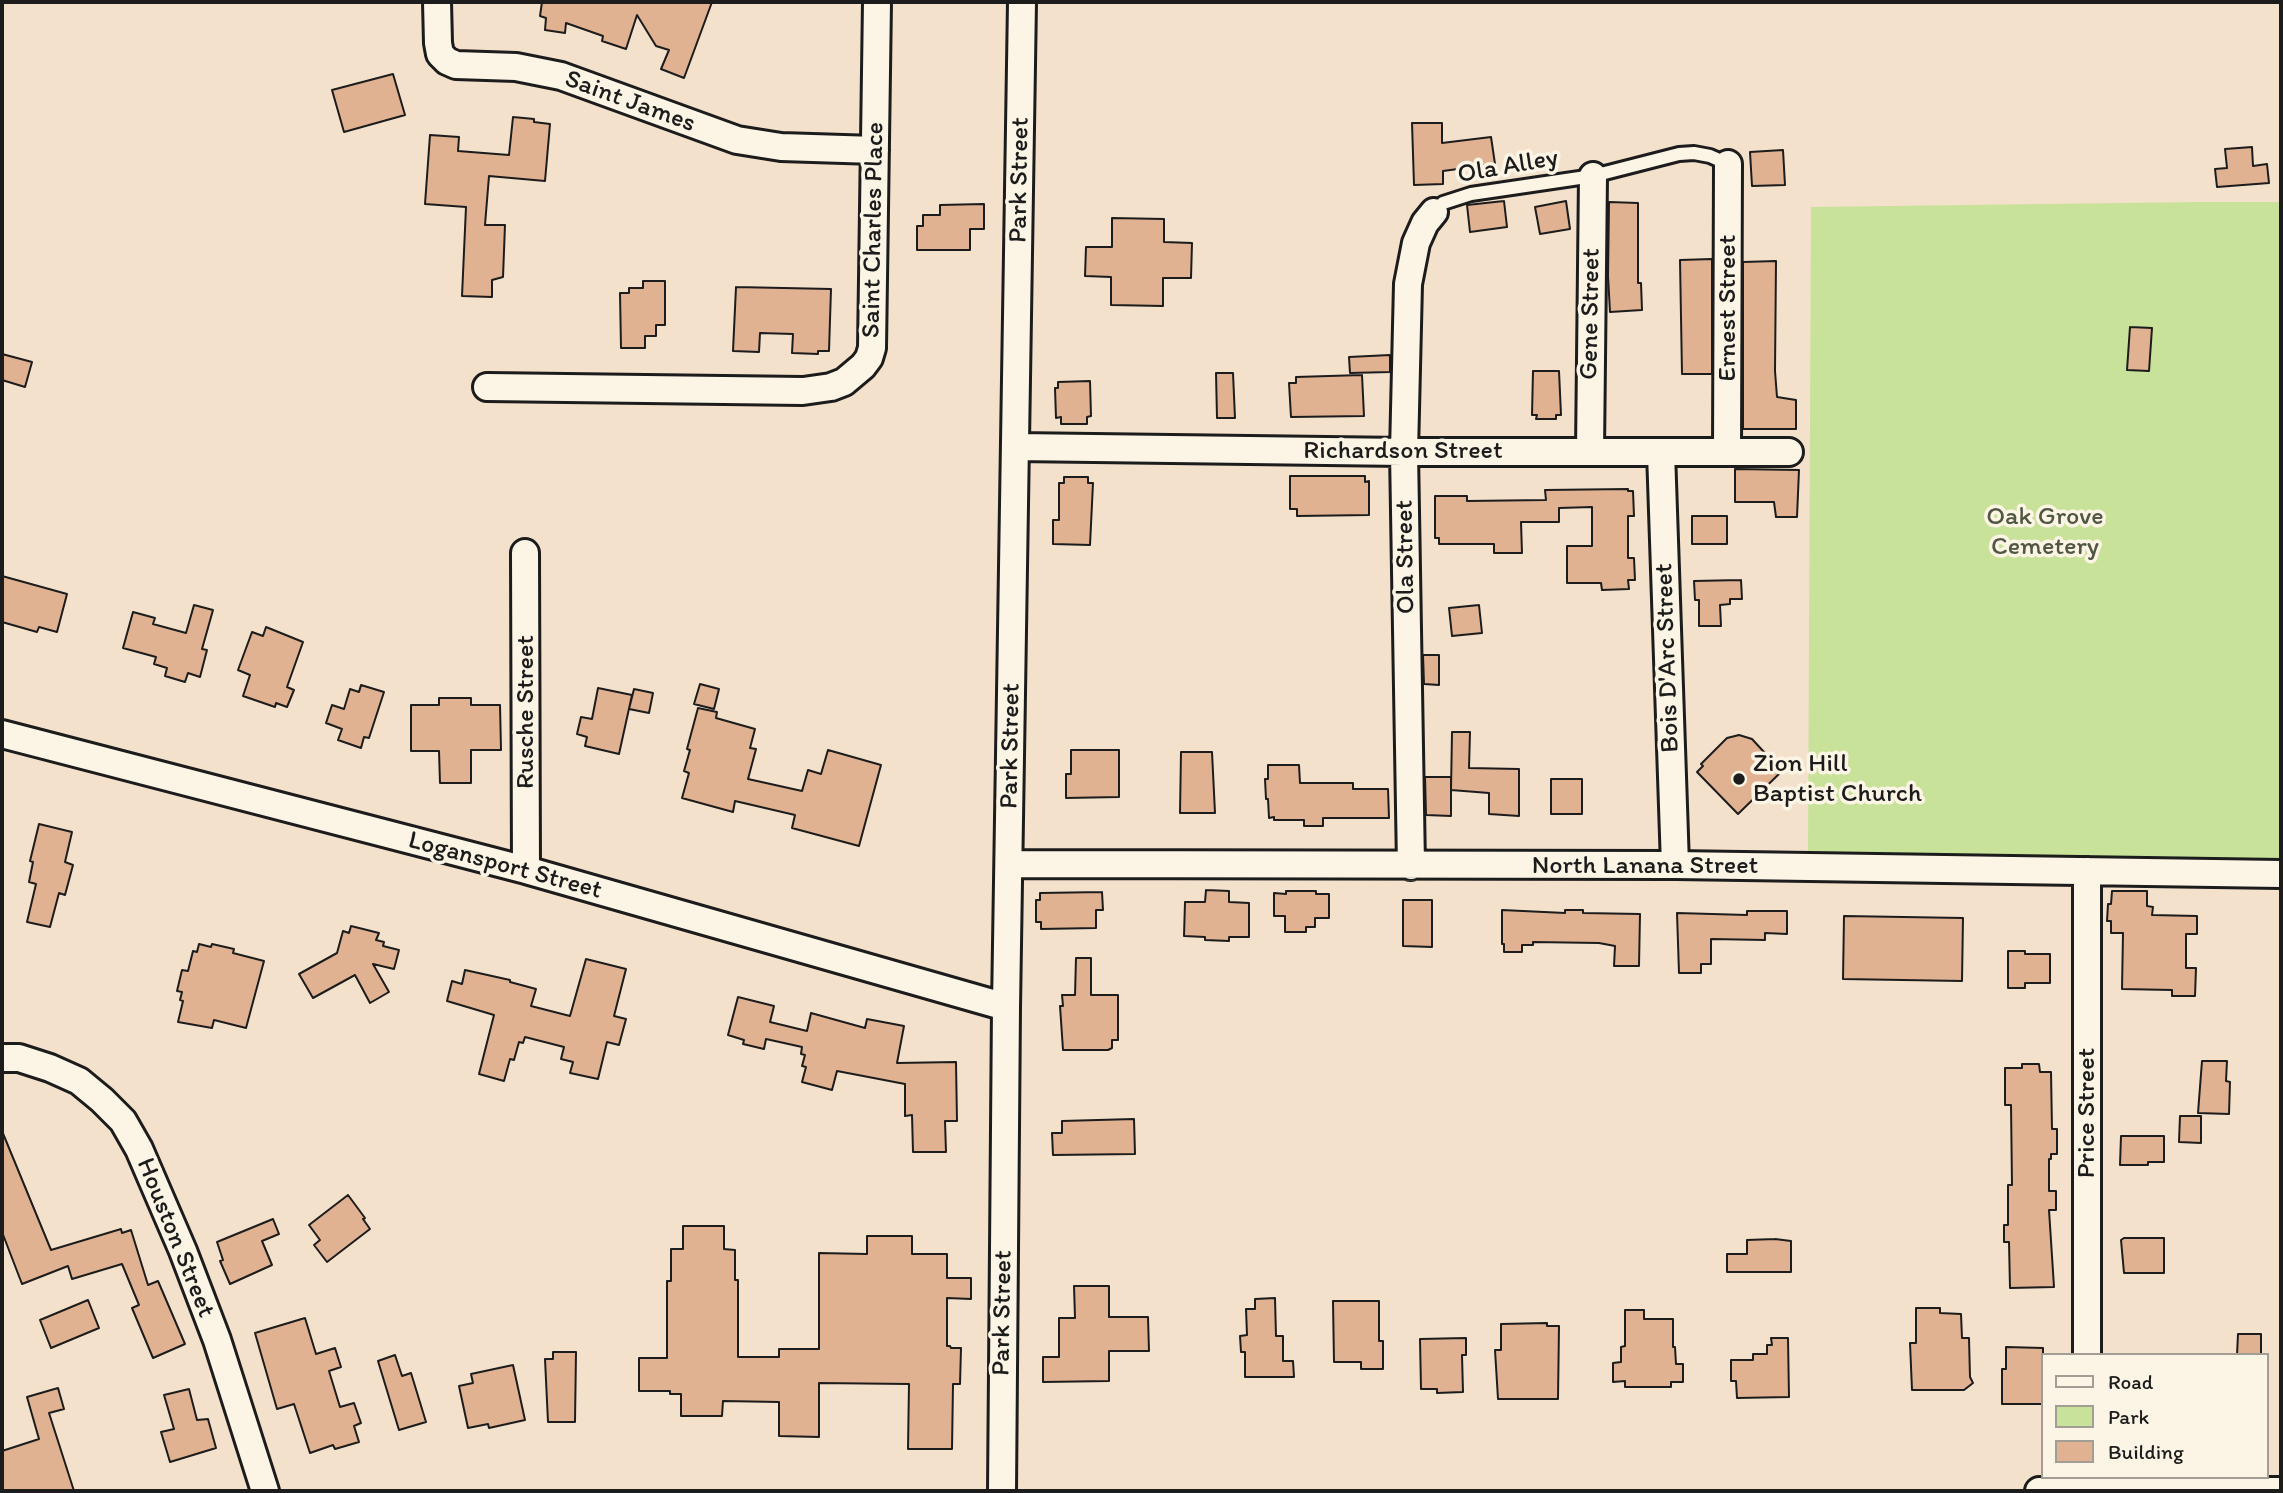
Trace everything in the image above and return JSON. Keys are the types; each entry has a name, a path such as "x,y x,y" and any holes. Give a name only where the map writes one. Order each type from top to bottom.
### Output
{"street":[{"name":"Saint James","path":"437,2 440,54 456,65 516,67 561,76 737,140 781,147 876,150"},
{"name":"Saint Charles Place","path":"487,387 803,391 844,382 869,358 872,348 877,2"},
{"name":"Park Street","path":"1002,1491 1006,1007 1022,2"},
{"name":"Ernest Street","path":"1727,452 1728,164"},
{"name":"Gene Street","path":"1590,452 1593,176"},
{"name":"Ola Street","path":"1411,866 1404,452 1408,284 1416,243 1425,223 1434,212"},
{"name":"Richardson Street","path":"1016,447 1404,452 1789,452"},
{"name":"Bois D'Arc Street","path":"1661,452 1675,865"},
{"name":"Rusche Street","path":"525,553 526,870"},
{"name":"Logansport Street","path":"2,734 526,870 1006,1007"},
{"name":"North Lanana Street","path":"1009,864 1675,865 2281,874"},
{"name":"Price Street","path":"2087,871 2087,1353"},
{"name":"Houston Street","path":"2,1058 19,1058 50,1068 79,1082 123,1121 139,1149 183,1251 217,1340 265,1491"},
{"path":"2039,1491 2087,1484 2173,1490 2281,1490"}],"lane":[{"name":"Ola Alley","path":"1434,212 1443,204 1471,194 1593,176 1686,153 1710,156 1728,164"}],"green space":[{"name":"Oak Grove Cemetery","path":"2281,202 2281,861 1808,856 1811,207"}],"building":[{"path":"542,2 712,2 684,78 661,69 669,50 656,46 637,15 626,49 602,41 603,36 566,23 565,33 545,30 546,18 540,16"},
{"path":"393,74 405,115 344,132 332,90"},
{"path":"513,117 550,124 545,181 489,176 485,225 505,225 503,277 492,280 492,297 462,296 466,207 425,204 430,135 459,137 458,151 509,155"},
{"path":"1412,123 1442,123 1442,143 1491,137 1495,164 1443,171 1443,184 1414,185"},
{"path":"2252,147 2253,166 2267,164 2269,183 2217,187 2215,169 2227,168 2225,149"},
{"path":"1783,150 1785,185 1752,186 1750,152"},
{"path":"1504,201 1507,227 1470,232 1467,205"},
{"path":"1566,201 1570,229 1540,234 1535,207"},
{"path":"1609,202 1638,203 1638,283 1641,283 1642,310 1610,312"},
{"path":"984,204 984,229 970,229 970,250 917,250 917,226 923,226 923,215 940,215 940,205"},
{"path":"1112,218 1164,219 1164,242 1192,243 1191,278 1163,278 1163,306 1111,305 1111,277 1085,276 1086,247 1112,247"},
{"path":"1712,259 1712,374 1682,374 1680,260"},
{"path":"1776,261 1777,397 1796,400 1796,429 1743,429 1743,262"},
{"path":"643,281 665,281 665,325 656,325 656,336 645,336 645,348 621,348 620,293 629,293 629,288 643,288"},
{"path":"736,287 831,289 829,351 818,351 818,354 792,353 793,334 760,333 759,352 733,351"},
{"path":"2130,327 2152,328 2149,371 2127,370"},
{"path":"2,354 32,362 25,387 2,380"},
{"path":"1390,355 1390,372 1350,373 1349,357"},
{"path":"1533,371 1559,371 1561,415 1556,415 1556,419 1536,419 1537,415 1532,415"},
{"path":"1216,373 1233,373 1235,418 1217,418"},
{"path":"1362,375 1364,416 1291,417 1289,383 1296,383 1296,377"},
{"path":"1090,381 1091,416 1087,417 1087,424 1061,424 1061,417 1056,418 1055,388 1058,388 1058,382"},
{"path":"1735,469 1799,470 1797,517 1776,517 1774,502 1735,502"},
{"path":"1290,476 1365,476 1365,482 1369,481 1369,515 1297,516 1297,509 1290,509"},
{"path":"1064,477 1088,477 1088,483 1093,483 1090,545 1053,544 1053,520 1059,520 1059,483 1064,483"},
{"path":"1545,490 1633,491 1634,516 1628,516 1628,558 1634,558 1635,580 1628,580 1629,589 1602,590 1601,583 1567,583 1567,546 1592,546 1592,507 1559,508 1559,522 1521,522 1522,553 1494,553 1494,544 1439,544 1439,538 1435,538 1435,496 1467,496 1467,501 1546,500"},
{"path":"1692,516 1727,516 1727,544 1692,544"},
{"path":"2,576 67,594 57,632 39,627 37,632 2,622"},
{"path":"1741,580 1742,599 1730,599 1730,604 1720,605 1721,626 1699,626 1699,600 1695,600 1694,581"},
{"path":"194,605 213,610 202,649 207,650 200,677 188,673 185,682 165,676 167,668 154,664 156,657 123,648 133,612 155,618 153,624 186,633"},
{"path":"1479,605 1482,633 1452,636 1449,608"},
{"path":"266,627 303,642 287,687 294,690 287,707 276,703 275,707 243,696 250,675 238,670 252,632 263,636"},
{"path":"1423,655 1439,655 1439,685 1424,684"},
{"path":"700,684 719,689 714,709 694,704"},
{"path":"361,685 384,692 369,738 364,737 361,748 338,740 342,729 326,723 332,705 344,709 350,689 359,692"},
{"path":"598,688 632,695 619,754 585,746 587,737 577,734 581,717 592,719"},
{"path":"634,689 653,693 649,713 629,709"},
{"path":"439,698 471,698 471,705 500,705 501,750 471,750 471,783 440,783 439,751 411,751 411,705 439,705"},
{"path":"698,708 717,712 716,718 755,729 750,748 756,749 748,779 802,791 808,770 821,774 828,750 881,765 859,846 792,828 795,815 735,801 733,812 682,798 689,773 684,771 690,750 687,749"},
{"path":"1452,732 1470,732 1469,768 1519,769 1519,816 1489,814 1489,793 1451,790"},
{"name":"Zion Hill Baptist Church","path":"1739,735 1752,739 1780,773 1738,814 1697,772 1703,766 1701,764 1727,738"},
{"path":"1071,750 1119,750 1119,797 1066,798 1066,774 1071,774"},
{"path":"1181,752 1212,752 1215,813 1180,813"},
{"path":"1268,765 1299,765 1300,783 1353,783 1353,789 1388,789 1389,818 1323,818 1323,826 1304,826 1304,820 1269,818 1265,779 1268,779"},
{"path":"1425,777 1451,777 1451,816 1426,815"},
{"path":"1551,779 1582,779 1582,814 1551,814"},
{"path":"39,824 72,832 65,862 73,865 65,895 59,893 50,927 27,922 36,884 29,882 33,862 30,861"},
{"path":"1206,890 1229,891 1229,902 1249,903 1249,937 1229,937 1229,941 1184,936 1185,902 1205,902"},
{"path":"1286,891 1329,894 1329,918 1315,918 1315,927 1306,927 1306,932 1285,932 1285,916 1274,916 1274,893 1286,894"},
{"path":"2112,891 2147,891 2147,906 2153,907 2152,915 2197,916 2197,934 2186,934 2186,968 2196,968 2195,996 2172,996 2172,990 2122,989 2123,933 2111,933 2111,921 2107,921"},
{"path":"1102,892 1103,910 1096,910 1096,928 1041,929 1041,922 1036,922 1036,900 1040,900 1040,893"},
{"path":"1403,900 1432,900 1432,947 1403,946"},
{"path":"1502,910 1565,913 1565,910 1583,910 1583,913 1640,914 1639,966 1614,966 1615,946 1599,943 1533,942 1533,945 1522,945 1522,952 1504,952"},
{"path":"1747,911 1787,911 1787,934 1765,933 1765,940 1711,939 1711,964 1701,964 1701,973 1679,973 1677,913 1747,915"},
{"path":"1844,916 1963,918 1962,981 1843,979"},
{"path":"351,926 379,933 376,940 384,942 383,946 399,950 394,969 373,964 389,992 370,1003 355,975 313,998 299,974 337,953 343,931 349,933"},
{"path":"199,944 234,949 233,953 264,961 246,1028 214,1020 212,1028 178,1022 183,1001 180,1000 182,992 177,991 182,970 188,971 193,951 197,952"},
{"path":"2008,951 2050,954 2050,983 2025,983 2025,988 2008,988"},
{"path":"1076,958 1091,958 1091,995 1118,995 1118,1040 1112,1040 1112,1048 1108,1050 1063,1050 1060,1006 1063,1006 1062,995 1075,995"},
{"path":"586,959 626,969 614,1016 626,1019 619,1045 607,1042 598,1079 570,1073 573,1062 561,1059 564,1047 525,1037 523,1043 519,1042 514,1060 510,1059 504,1081 479,1074 494,1015 447,1001 452,981 462,984 465,970 510,980 536,989 531,1006 570,1016"},
{"path":"738,997 774,1006 770,1022 807,1031 811,1013 865,1028 867,1019 904,1026 897,1063 956,1062 957,1121 945,1121 946,1152 913,1152 912,1115 905,1116 905,1084 837,1071 832,1090 802,1082 806,1067 802,1066 805,1055 801,1054 802,1047 766,1039 764,1049 743,1044 744,1040 728,1035"},
{"path":"2202,1061 2227,1061 2226,1081 2230,1082 2229,1114 2198,1113"},
{"path":"2022,1064 2039,1064 2040,1072 2051,1072 2052,1129 2057,1129 2057,1154 2051,1154 2049,1159 2049,1191 2056,1191 2056,1210 2049,1210 2054,1287 2010,1288 2009,1242 2004,1242 2004,1225 2008,1225 2008,1185 2012,1185 2011,1105 2005,1105 2005,1068 2022,1068"},
{"path":"2180,1116 2201,1116 2201,1143 2179,1142"},
{"path":"1134,1119 1135,1154 1053,1155 1052,1133 1062,1133 1062,1121"},
{"path":"2,1131 51,1250 121,1229 122,1233 131,1230 148,1285 158,1281 185,1344 153,1358 132,1308 139,1305 122,1264 72,1279 68,1266 22,1284 2,1232"},
{"path":"2121,1136 2164,1136 2164,1162 2120,1165"},
{"path":"348,1195 370,1229 327,1262 314,1245 320,1240 309,1225"},
{"path":"273,1219 279,1234 262,1241 272,1265 230,1284 220,1261 223,1260 217,1242"},
{"path":"683,1226 724,1226 724,1249 735,1250 735,1280 738,1280 738,1357 779,1357 779,1349 819,1349 819,1253 867,1254 867,1236 912,1236 912,1254 947,1254 947,1278 971,1278 971,1299 947,1298 947,1346 961,1348 960,1384 953,1384 952,1449 908,1449 909,1384 819,1383 819,1437 779,1436 779,1402 723,1401 722,1416 681,1416 681,1394 670,1394 670,1391 639,1391 639,1358 667,1358 667,1281 671,1281 671,1249 683,1249"},
{"path":"2164,1238 2164,1273 2124,1273 2121,1240"},
{"path":"1747,1240 1791,1241 1791,1272 1727,1272 1727,1254 1747,1254"},
{"path":"1074,1286 1109,1286 1109,1317 1148,1317 1149,1351 1109,1351 1109,1381 1043,1382 1043,1357 1059,1357 1059,1318 1075,1318"},
{"path":"1275,1298 1276,1336 1283,1336 1283,1361 1293,1361 1294,1377 1245,1377 1245,1352 1241,1352 1240,1336 1247,1335 1246,1309 1255,1309 1255,1299"},
{"path":"88,1300 99,1328 51,1348 40,1320"},
{"path":"1333,1301 1379,1301 1379,1341 1383,1341 1383,1369 1361,1369 1361,1362 1334,1362"},
{"path":"1916,1308 1940,1308 1940,1313 1961,1314 1962,1338 1969,1338 1970,1377 1973,1383 1964,1390 1912,1390 1910,1343 1916,1343"},
{"path":"1625,1310 1644,1310 1644,1319 1673,1319 1673,1347 1676,1364 1683,1364 1683,1382 1671,1382 1671,1387 1625,1387 1625,1381 1613,1382 1613,1363 1621,1362 1621,1347 1625,1346"},
{"path":"305,1318 316,1354 335,1348 341,1367 329,1371 340,1407 354,1403 361,1423 354,1426 359,1442 335,1449 333,1445 310,1453 294,1404 277,1409 255,1333"},
{"path":"1547,1323 1547,1326 1559,1326 1558,1399 1498,1399 1495,1350 1501,1350 1501,1324"},
{"path":"2238,1334 2261,1334 2261,1353 2237,1353"},
{"path":"1466,1338 1466,1355 1462,1355 1463,1392 1437,1393 1437,1389 1421,1389 1420,1339"},
{"path":"1771,1338 1788,1338 1789,1397 1737,1398 1736,1381 1731,1381 1731,1360 1753,1360 1753,1354 1767,1354 1767,1345 1772,1345"},
{"path":"2006,1347 2043,1348 2042,1404 2002,1404 2002,1369 2006,1369"},
{"path":"553,1352 576,1352 575,1422 548,1422 545,1359 553,1359"},
{"path":"395,1355 402,1376 411,1373 426,1422 399,1430 378,1361"},
{"path":"513,1365 525,1420 489,1428 488,1424 468,1428 459,1386 473,1383 471,1374"},
{"path":"58,1388 64,1409 49,1413 74,1491 2,1491 2,1451 39,1439 27,1397"},
{"path":"189,1389 197,1420 208,1419 216,1448 170,1462 161,1432 174,1429 164,1395"}],"place":[{"name":"Zion Hill Baptist Church","path":"1739,779"}]}
